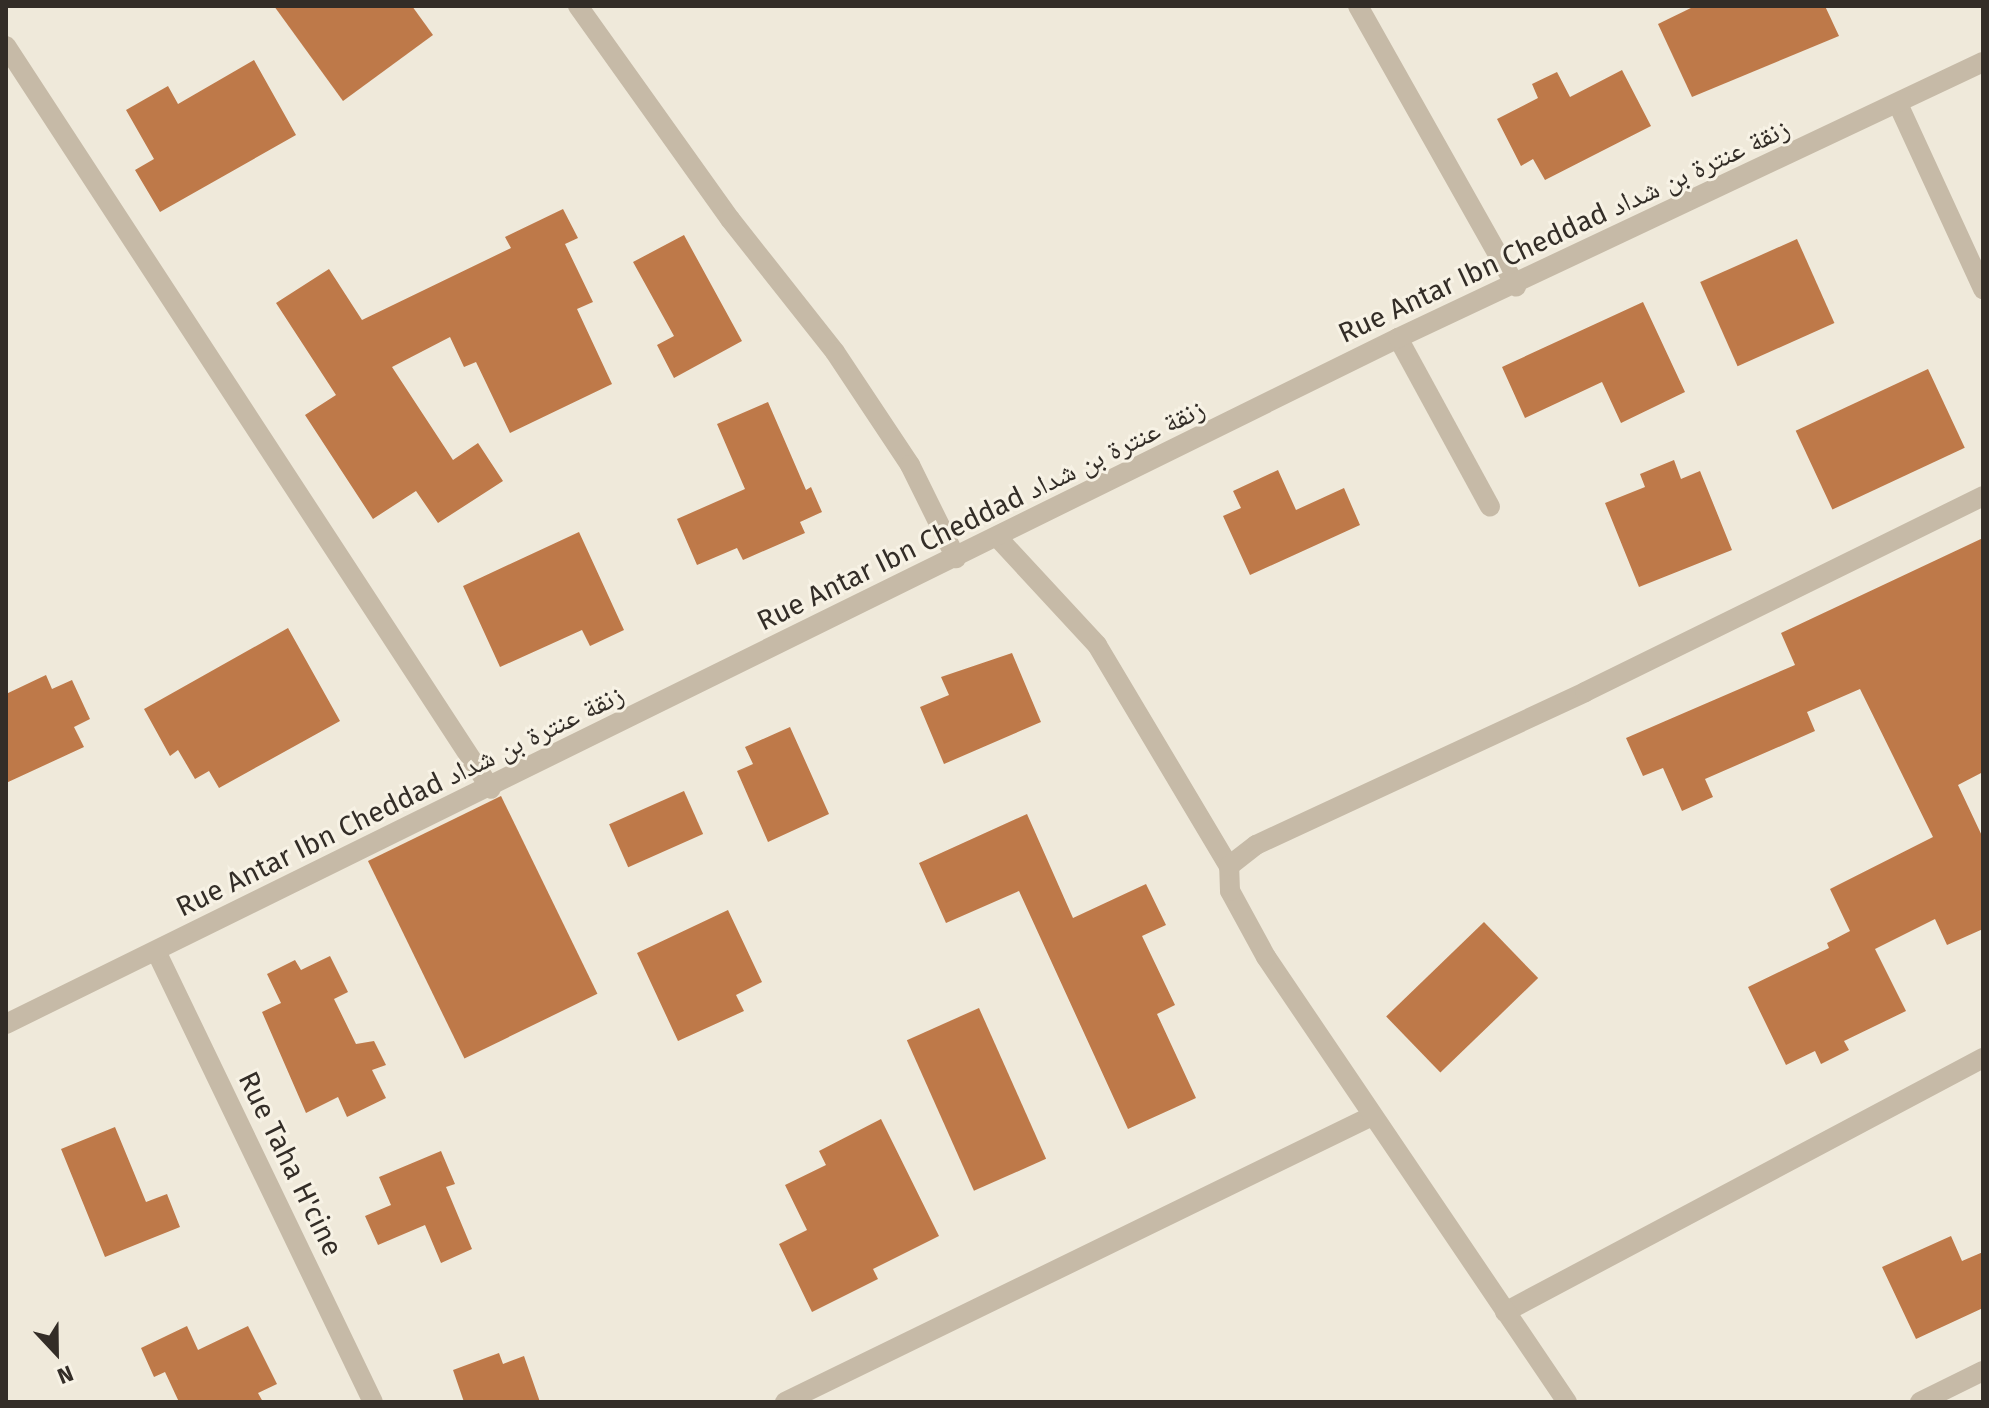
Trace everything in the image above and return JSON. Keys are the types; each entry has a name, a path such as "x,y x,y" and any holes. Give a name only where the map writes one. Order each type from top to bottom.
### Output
{"street":[{"path":"578,6 730,219 835,352 910,465 956,558"},
{"path":"1358,6 1516,286"},
{"path":"6,46 491,789"},
{"name":"Rue Antar Ibn Cheddad زنقة عنترة بن شداد","path":"6,1024 491,789 1398,338 1516,286 1983,62"},
{"path":"1898,104 1983,289"},
{"path":"1398,338 1490,507"},
{"path":"1229,866 1256,845 1585,692 1983,496"},
{"path":"998,538 1097,645 1229,866 1227,883 1249,928 1372,1116 1567,1402"},
{"name":"Rue Taha H'cine","path":"156,951 373,1402"},
{"path":"1505,1312 1983,1058"},
{"path":"785,1402 1372,1116"},
{"path":"1920,1402 1983,1371"}],"building":[{"path":"274,6 412,6 433,35 343,101"},
{"path":"1695,6 1825,6 1839,36 1692,97 1658,24"},
{"path":"254,60 296,135 160,212 135,170 154,159 126,110 168,86 178,104"},
{"path":"1622,70 1651,126 1545,180 1533,159 1521,166 1497,119 1538,98 1532,84 1557,72 1570,97"},
{"path":"563,209 578,238 565,244 593,302 577,309 612,384 510,433 476,362 464,367 450,337 392,367 453,460 478,443 503,481 438,523 416,491 373,519 305,415 336,395 276,303 329,269 362,320 511,248 505,237"},
{"path":"684,235 742,341 674,378 657,345 674,336 633,262"},
{"path":"1797,239 1834,323 1738,366 1700,282"},
{"path":"1643,302 1685,392 1621,423 1602,382 1525,418 1502,367"},
{"path":"1928,369 1965,448 1832,510 1796,431"},
{"path":"768,402 806,490 811,487 822,512 800,522 805,533 743,560 737,548 697,565 677,519 745,489 717,424"},
{"path":"1674,460 1681,479 1700,471 1732,550 1639,587 1605,503 1645,487 1640,474"},
{"path":"1278,470 1296,510 1344,488 1360,525 1250,575 1223,516 1241,508 1233,491"},
{"path":"579,532 624,630 590,646 582,630 500,667 463,586"},
{"path":"1983,538 1983,772 1958,785 1983,838 1983,929 1947,945 1935,919 1875,949 1906,1011 1844,1041 1849,1050 1821,1064 1815,1051 1786,1065 1748,987 1829,948 1827,943 1850,931 1830,889 1933,837 1860,689 1807,712 1815,731 1705,779 1713,797 1682,811 1663,768 1643,776 1626,738 1795,665 1781,633"},
{"path":"288,628 340,721 219,788 209,771 195,779 178,750 170,756 144,709"},
{"path":"1012,653 1041,722 944,764 920,707 949,695 941,677"},
{"path":"46,675 52,689 72,680 90,719 74,727 84,747 6,783 6,694"},
{"path":"790,727 829,814 768,842 737,771 753,764 745,747"},
{"path":"684,791 703,834 628,867 609,824"},
{"path":"501,796 597,994 464,1059 368,861"},
{"path":"1027,814 1073,918 1146,884 1166,925 1142,936 1175,1005 1157,1014 1196,1098 1128,1129 1019,891 946,923 919,863"},
{"path":"728,910 762,982 736,995 744,1011 678,1041 637,953"},
{"path":"1484,922 1538,978 1440,1073 1386,1016"},
{"path":"330,956 348,992 334,999 356,1044 374,1041 386,1065 372,1070 386,1098 347,1117 338,1097 306,1113 262,1012 281,1003 267,974 295,960 301,970"},
{"path":"979,1008 1046,1159 974,1191 907,1040"},
{"path":"881,1119 939,1236 873,1269 878,1279 812,1312 779,1244 807,1230 785,1185 826,1165 819,1151"},
{"path":"115,1127 146,1202 167,1194 180,1227 105,1257 61,1149"},
{"path":"441,1151 455,1184 446,1187 472,1249 441,1263 425,1225 378,1245 365,1216 391,1205 379,1177"},
{"path":"1951,1236 1962,1261 1983,1252 1983,1308 1916,1339 1882,1267"},
{"path":"187,1326 198,1350 248,1326 277,1384 258,1393 263,1402 179,1402 165,1372 154,1377 141,1348"},
{"path":"499,1353 503,1364 524,1356 540,1402 464,1402 453,1370"}]}
